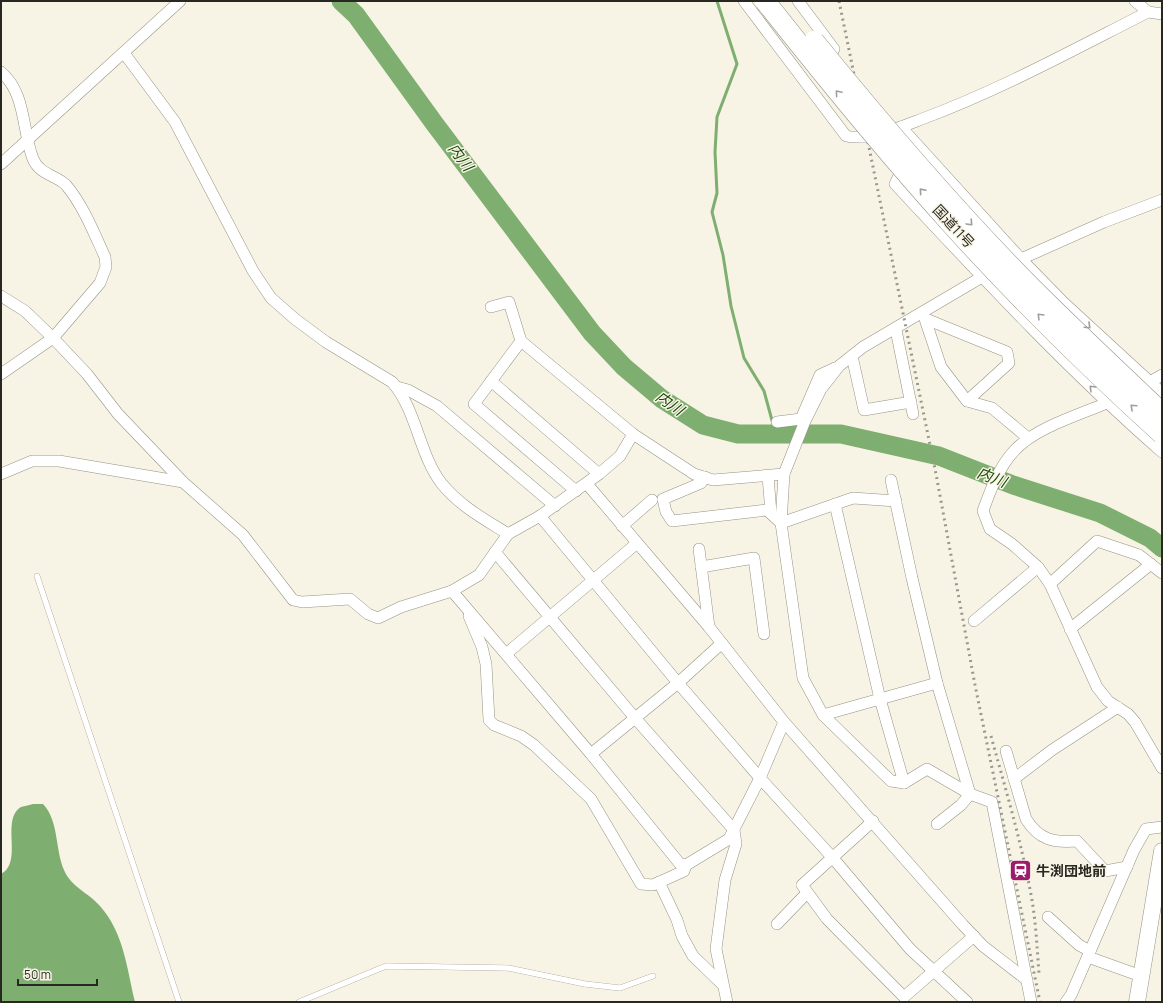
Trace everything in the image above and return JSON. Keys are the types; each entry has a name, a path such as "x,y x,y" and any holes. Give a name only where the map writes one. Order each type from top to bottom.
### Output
{"highway":[{"name":"国道11号","path":"764,1 836,91 953,226 1025,301 1162,434"},
{"name":"国道11号","path":"782,1 878,118 962,213 1036,292 1162,413"}],"main road":[{"path":"1136,1002 1162,851"}],"street":[{"path":"1,164 180,1"},
{"path":"744,1 813,90 846,136 856,139 901,128 968,102 1148,12"},
{"path":"798,1 834,48 813,90"},
{"path":"1135,1 1148,12 1162,14"},
{"path":"124,53 175,122 253,271 271,298 295,319 326,342 392,382 397,387 441,483 463,505 508,534"},
{"path":"1,72 10,79 18,97 34,160 41,170 64,184 74,196 105,257 106,268 100,283 52,338 1,374"},
{"path":"901,128 914,144 1021,259 1064,303 1162,393"},
{"path":"914,144 895,184 982,277 1106,403 1162,452"},
{"path":"1021,259 1104,222 1162,200"},
{"path":"777,422 801,419 820,375 839,366 864,347 924,316 982,277"},
{"path":"1,296 25,311 52,338 87,374 118,414 183,482 243,535 293,600 302,602 350,599 368,614 378,618 452,591 478,575 508,534 555,506 586,484 620,456 633,434"},
{"path":"491,307 509,302 521,341 633,434 694,474 713,480 784,474"},
{"path":"924,316 941,367 967,401 992,408 1028,438"},
{"path":"924,316 1007,352 1009,363 967,401"},
{"path":"896,330 913,414"},
{"path":"521,341 474,404 576,491"},
{"path":"852,356 864,410 911,402"},
{"path":"839,366 821,389 805,421 784,474 781,523 803,678 822,715 891,781 904,783 927,769 970,794 992,802 1032,1002"},
{"path":"1150,382 1162,375"},
{"path":"491,381 599,474"},
{"path":"397,387 408,390 438,406 555,506"},
{"path":"1106,403 1028,438 1013,451 1002,467 988,496 983,511 990,529 1012,544 1038,567 1050,584 1097,687 1108,701 1128,714 1135,722 1162,768"},
{"path":"1,474 32,462 59,461 183,482"},
{"path":"768,476 771,513"},
{"path":"705,477 701,483 663,499 666,512 672,521 767,510 781,523"},
{"path":"891,480 937,683 970,794"},
{"path":"586,484 636,544 709,627 784,722 974,936 983,946 1027,980"},
{"path":"781,523 853,498 896,501"},
{"path":"622,526 652,500"},
{"path":"835,504 880,699 904,783"},
{"path":"540,516 678,683 760,778 832,857 910,949 932,972 967,1002"},
{"path":"1050,584 1097,541 1139,555 1162,573"},
{"path":"506,654 636,544"},
{"path":"699,549 709,627"},
{"path":"495,552 635,718 734,830 736,844 725,880 716,949 722,984 727,1002"},
{"path":"702,567 754,558 764,634"},
{"path":"1070,629 1151,564"},
{"path":"974,621 1038,567"},
{"path":"452,591 591,754 680,864 686,864 729,839 760,778 784,722"},
{"path":"465,607 482,647 486,664 489,720 494,725 521,736 534,745 591,799 641,884 653,886 684,871 686,864"},
{"path":"591,754 678,683 722,643"},
{"path":"822,715 937,683"},
{"path":"1014,779 1052,750 1118,707"},
{"path":"1006,751 1026,820 1038,833 1048,839 1058,842 1077,841 1105,871 1127,867"},
{"path":"937,824 961,805 970,794"},
{"path":"873,821 802,885 827,919 904,999 932,972 974,936"},
{"path":"1066,1002 1072,995 1127,867 1146,829 1162,827"},
{"path":"659,882 693,956 722,984"},
{"path":"777,924 807,893"},
{"path":"1048,917 1089,954 1141,976"}],"lane":[{"path":"37,576 179,1002"},
{"path":"299,1002 386,966 508,968 585,984 620,988 653,976"}],"shaded area":[{"path":"33,804 43,804 52,819 61,862 67,876 96,901 114,928 124,952 135,1002 1,1002 1,874 8,868 11,860 12,821 15,813 21,807"}],"waterway":[{"name":"内川","path":"341,1 356,15 434,123 592,333 624,367 662,399 703,425 738,434 841,434 939,456 1013,485 1100,513 1150,538 1162,548"},
{"path":"717,1 737,64 717,117 715,152 717,193 712,212 723,255 731,306 744,358 764,391 776,435"}],"railway":[{"path":"839,1 936,474 975,685 1040,1002"},
{"path":"991,736 1028,879 1032,900 1039,973"}],"place":[{"name":"牛渕団地前","path":"1020,870"}]}
